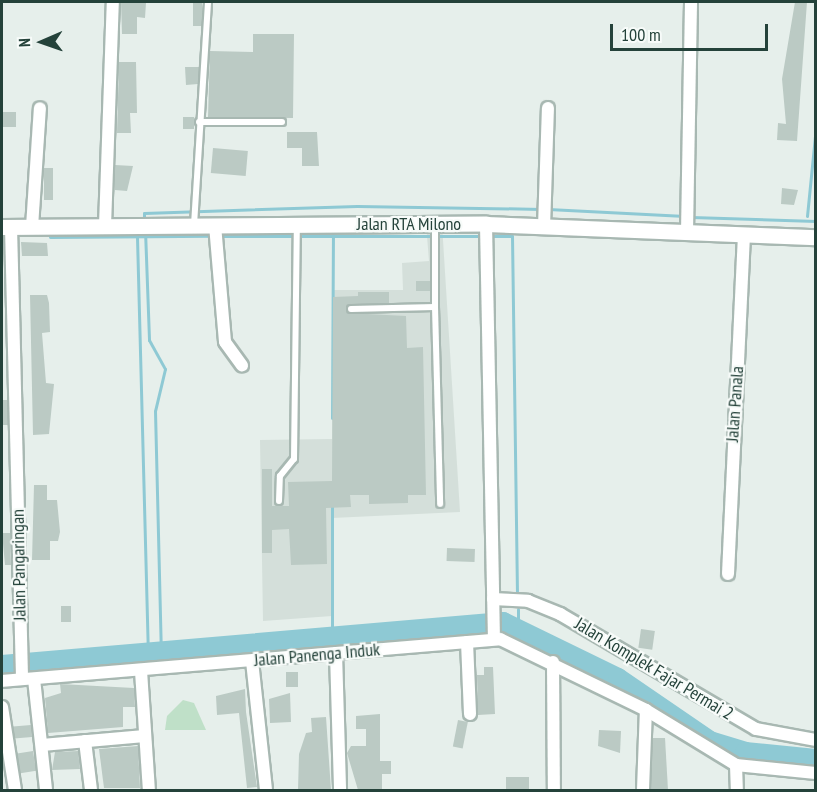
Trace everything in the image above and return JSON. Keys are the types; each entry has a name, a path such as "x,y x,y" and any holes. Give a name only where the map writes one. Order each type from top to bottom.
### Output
{"street":[{"path":"105,226 113,2"},
{"path":"687,232 691,2"},
{"path":"32,227 40,108"},
{"path":"544,226 548,108"},
{"path":"486,224 494,636 646,710 736,765 816,773"},
{"name":"Jalan RTA Milono","path":"6,227 215,225 297,231 435,232 486,224 815,237"},
{"path":"215,225 225,342 242,365"},
{"name":"Jalan Pangaringan","path":"6,227 21,651 42,745 46,790"},
{"name":"Jalan Panala","path":"728,574 744,234"},
{"name":"Jalan Komplek Fajar Permai 2","path":"493,598 528,601 560,614 756,729 816,740"},
{"name":"Jalan Panenga Induk","path":"2,681 26,676 141,671 467,642 494,636"},
{"path":"467,642 470,714"},
{"path":"336,653 340,790"},
{"path":"252,661 266,790"},
{"path":"553,663 554,790"},
{"path":"141,671 149,790"},
{"path":"2,707 15,790"},
{"path":"644,790 646,710"},
{"path":"42,745 145,736"},
{"path":"85,741 91,790"},
{"path":"736,765 737,790"}],"lane":[{"path":"194,225 208,2"},
{"path":"199,122 282,122"},
{"path":"279,501 280,476 294,459 297,231"},
{"path":"435,232 440,504"},
{"path":"351,309 435,307"}],"shaded area":[{"path":"426,224 442,224 460,512 332,518 332,616 263,621 260,440 332,439 333,290 403,290 402,263 429,261"}],"green space":[{"path":"183,700 194,703 206,730 165,730 167,716"}],"building":[{"path":"121,2 146,3 145,18 137,17 137,34 122,34"},
{"path":"193,2 202,2 202,26 193,26"},
{"path":"795,2 807,2 797,141 777,140 778,123 786,124 782,79"},
{"path":"253,34 294,34 293,118 208,117 210,51 253,52"},
{"path":"119,62 136,62 137,113 130,113 131,133 117,133"},
{"path":"185,67 199,67 198,84 186,85"},
{"path":"2,112 16,112 16,127 2,127"},
{"path":"183,117 194,117 194,129 183,129"},
{"path":"287,132 317,132 319,166 302,166 302,148 287,148"},
{"path":"213,148 248,151 246,176 211,173"},
{"path":"115,165 133,166 127,191 115,190"},
{"path":"44,168 53,168 53,200 44,200"},
{"path":"782,188 798,190 794,205 781,204"},
{"path":"21,242 47,243 48,256 22,256"},
{"path":"416,281 430,281 430,291 416,291"},
{"path":"358,292 389,292 389,303 350,304 348,313 406,316 407,348 423,347 426,495 408,495 408,503 369,504 369,495 350,495 351,507 326,508 327,564 291,565 289,529 272,530 272,553 262,553 262,469 272,469 272,506 289,506 288,482 332,481 333,297 358,296"},
{"path":"30,295 47,295 49,303 50,332 42,333 46,383 54,384 49,434 33,435"},
{"path":"2,400 7,400 8,425 2,425"},
{"path":"34,485 47,485 47,500 57,500 60,532 58,541 50,541 50,560 32,560"},
{"path":"2,533 10,533 11,565 5,565"},
{"path":"447,548 475,549 475,562 447,561"},
{"path":"61,606 71,606 71,622 61,622"},
{"path":"641,629 655,631 652,650 638,648"},
{"path":"484,667 493,667 495,714 478,715 477,675 484,675"},
{"path":"286,672 298,672 298,687 286,687"},
{"path":"60,684 134,688 135,707 123,707 123,727 48,733 45,698 61,693"},
{"path":"245,689 246,712 257,787 247,788 239,713 217,715 216,696"},
{"path":"290,693 291,722 270,723 269,699"},
{"path":"380,714 380,761 391,761 391,774 382,774 382,790 358,790 347,753 351,746 366,746 366,729 356,729 356,716"},
{"path":"326,717 331,790 298,790 299,754 306,733 312,732 311,718"},
{"path":"458,720 468,722 463,748 453,747"},
{"path":"31,725 32,737 14,739 13,727"},
{"path":"599,730 621,731 620,753 598,746"},
{"path":"653,738 665,738 668,790 651,790"},
{"path":"138,746 140,788 104,788 99,749"},
{"path":"33,751 36,771 20,773 17,754"},
{"path":"78,751 80,769 52,770 55,752"},
{"path":"506,777 529,777 529,790 506,790"}],"waterway":[{"path":"807,216 816,126"},
{"path":"144,220 144,213 357,206 541,209"},
{"path":"548,209 685,216"},
{"path":"691,217 816,221"},
{"path":"145,230 149,340 165,369 155,411 161,651"},
{"path":"332,418 333,235"},
{"path":"50,237 213,236"},
{"path":"219,236 483,236"},
{"path":"489,236 512,236 517,592"},
{"path":"137,237 148,652"},
{"path":"332,506 332,636"},
{"path":"518,609 518,629"},
{"path":"24,667 211,648 383,639 484,622"},
{"path":"2,665 503,622 618,678 710,741 745,752 816,759"},
{"path":"2,669 18,668"}]}
